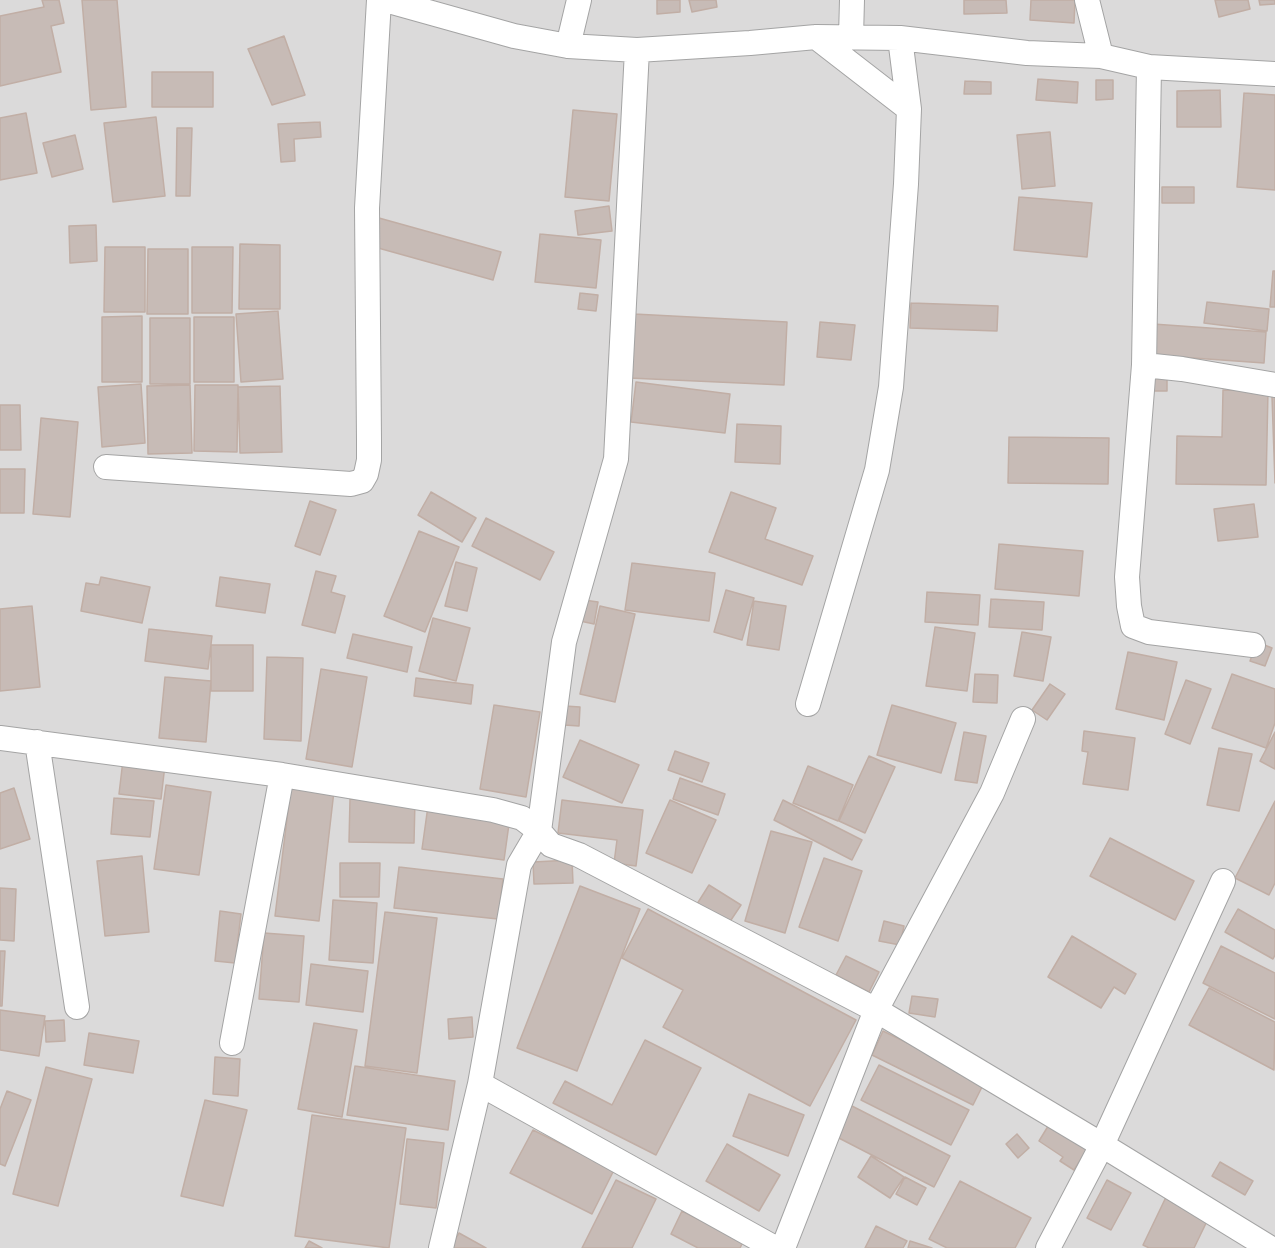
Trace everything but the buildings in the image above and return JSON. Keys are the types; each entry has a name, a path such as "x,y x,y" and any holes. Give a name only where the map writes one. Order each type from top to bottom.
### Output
{"street":[{"path":"106,467 351,484 362,481 369,460 367,208 379,0"},
{"path":"385,0 514,36 568,46 637,50 816,37 900,38 1028,53 1101,56 1149,67 1275,75"},
{"path":"568,46 579,0"},
{"path":"850,37 852,0"},
{"path":"1088,0 1101,56"},
{"path":"816,37 909,109"},
{"path":"808,704 877,470 891,387 906,184 909,109 900,38"},
{"path":"441,1248 480,1084 519,865 539,831 564,642 616,459 637,50"},
{"path":"1149,67 1144,365 1127,577 1128,606 1133,626 1149,632 1253,645"},
{"path":"1144,365 1275,385"},
{"path":"783,1248 876,1010 992,793 1023,719"},
{"path":"0,738 282,775 493,810 522,818 539,831 551,845 579,855 876,1010 1270,1248"},
{"path":"37,742 77,1007"},
{"path":"232,1043 282,775"},
{"path":"1048,1248 1102,1145 1223,881"},
{"path":"480,1084 776,1248"}],"shaded area":[{"path":"0,0 1275,0 1275,1248 0,1248"}]}
